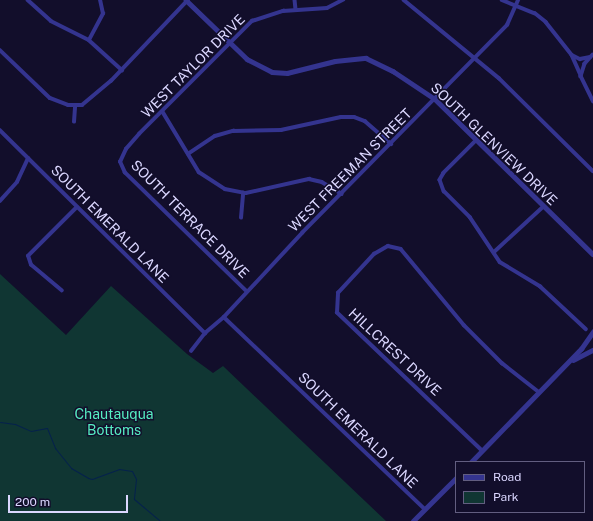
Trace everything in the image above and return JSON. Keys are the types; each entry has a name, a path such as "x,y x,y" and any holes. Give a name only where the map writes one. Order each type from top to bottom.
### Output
{"street":[{"path":"28,0 51,20 89,40 122,70"},
{"path":"89,40 103,14 100,0"},
{"path":"0,50 46,96 62,104 75,106 86,103 122,70 187,0"},
{"name":"SOUTH GLENVIEW DRIVE","path":"187,0 254,65 272,72 287,73 335,61 366,58 378,62 435,99 593,254"},
{"path":"295,0 296,9"},
{"name":"WEST TAYLOR DRIVE","path":"120,162 129,146 252,21 296,9 327,8 343,0"},
{"path":"404,0 476,57 593,171"},
{"path":"502,0 546,22 572,55 593,101"},
{"name":"WEST FREEMAN STREET","path":"191,351 205,333 224,317 246,291 507,25 518,0"},
{"path":"572,55 580,59 592,56"},
{"path":"581,76 585,64 592,56"},
{"path":"74,122 75,106"},
{"path":"163,112 188,154 209,180 225,189 243,193 309,179 322,182 342,194"},
{"path":"188,154 215,136 233,131 281,130 341,117 354,117 365,121 391,144"},
{"name":"SOUTH EMERALD LANE","path":"0,130 205,333"},
{"path":"477,140 444,173 440,180 444,191 470,217 507,268 527,276 540,286 586,329"},
{"path":"0,201 17,182 28,158"},
{"name":"SOUTH TERRACE DRIVE","path":"120,162 125,173 246,291"},
{"path":"241,218 243,193"},
{"path":"62,291 31,265 28,256 77,207"},
{"path":"494,252 511,239 544,207"},
{"name":"HILLCREST DRIVE","path":"482,451 337,312 338,293 374,254 388,246 401,249 464,325 502,363 539,392"},
{"name":"SOUTH EMERALD LANE","path":"224,317 425,509"},
{"path":"473,461 556,375 588,340 593,332"},
{"path":"556,375 580,355 593,350 588,340"},
{"path":"413,521 455,479"}],"green space":[{"name":"Chautauqua Bottoms","path":"0,274 66,335 111,286 187,354 213,373 223,366 386,521 0,521"}],"waterway":[{"path":"0,422 15,424 31,431 47,428 55,448 71,468 88,478 92,479 119,469 132,471 136,479 134,499 160,521"}]}
